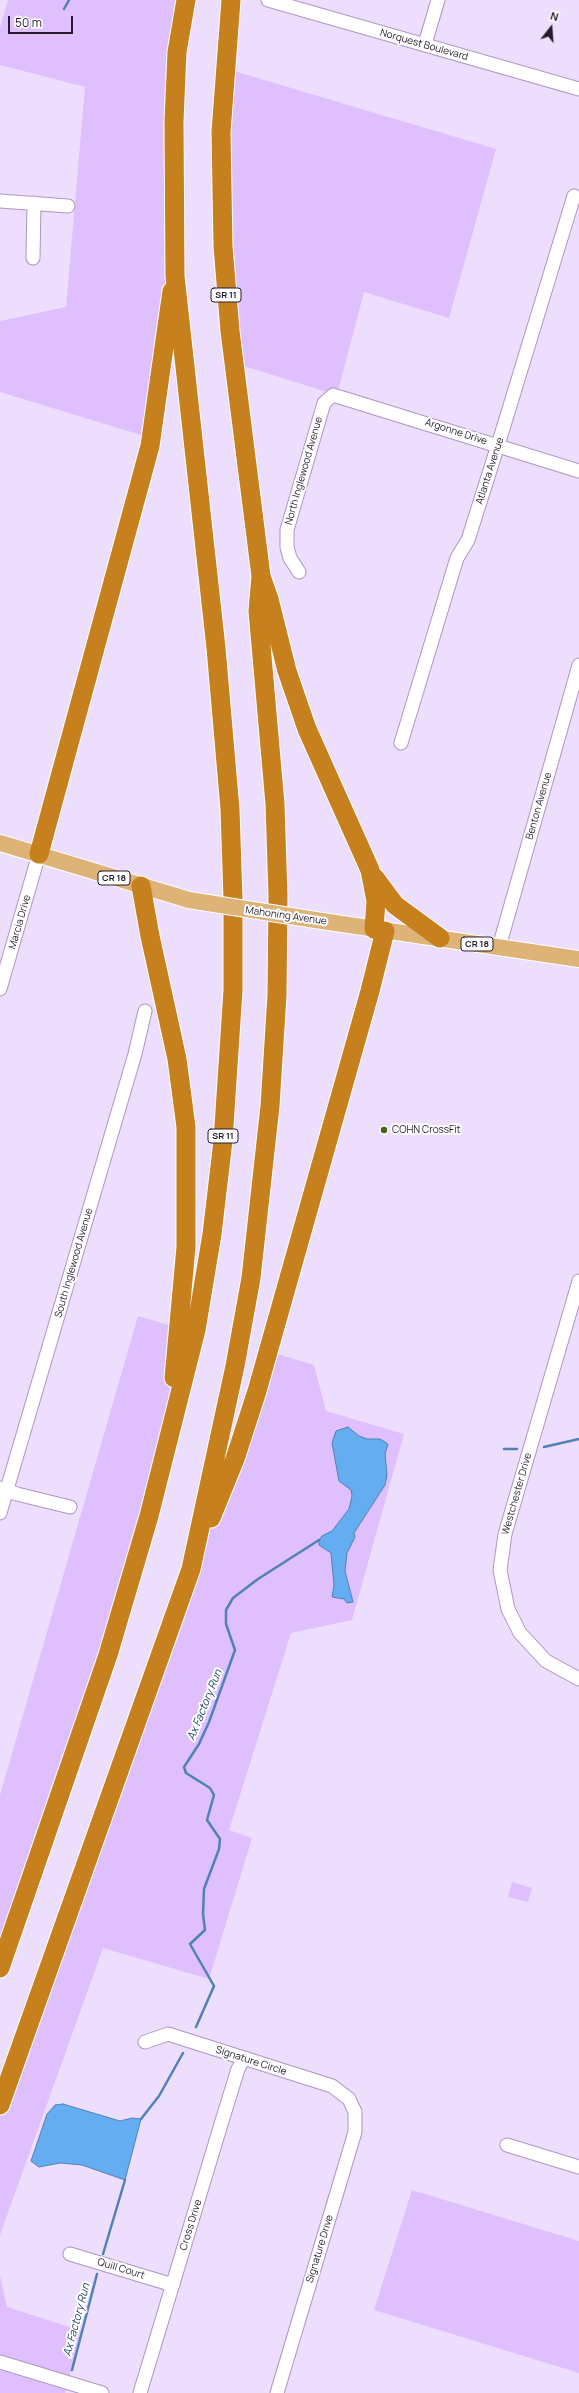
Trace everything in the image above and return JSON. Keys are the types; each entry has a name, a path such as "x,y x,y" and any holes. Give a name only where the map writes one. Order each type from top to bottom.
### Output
{"highway":[{"name":"SR 11","path":"0,1968 130,1585 196,1330 212,1234 229,1066 233,933 227,758 182,323 175,276 174,121 178,52 186,0"},
{"name":"SR 11","path":"0,2104 191,1569 235,1366 262,1194 272,1091 277,994 278,896 274,798 258,611 260,576 230,331 223,246 221,132 230,6"},
{"path":"39,854 150,446 157,409 166,326 175,276"},
{"path":"260,576 269,599 287,671 306,729 370,870 395,905 440,938"},
{"path":"191,1569 235,1459 257,1391 370,991 379,930 376,900 370,870"},
{"path":"141,886 150,936 177,1059 186,1127 186,1248 170,1431"}],"main road":[{"name":"Mahoning Avenue","path":"0,843 189,900 379,930 579,959"}],"street":[{"name":"Norquest Boulevard","path":"268,0 579,89"},
{"path":"424,44 438,0"},
{"name":"Atlanta Avenue","path":"401,743 457,558 468,540 574,196"},
{"path":"0,201 68,206"},
{"path":"33,258 34,203"},
{"name":"Argonne Drive","path":"333,395 579,471"},
{"name":"North Inglewood Avenue","path":"299,572 290,558 287,548 287,530 324,403 333,395"},
{"name":"Benton Avenue","path":"499,947 579,665"},
{"name":"Marcia Drive","path":"0,989 39,854"},
{"name":"South Inglewood Avenue","path":"0,1513 3,1489 135,1054 145,1011"},
{"name":"Westchester Drive","path":"579,1281 505,1534 500,1570 508,1609 523,1638 546,1661 579,1679"},
{"path":"3,1489 70,1507"},
{"name":"Signature Circle","path":"145,2042 168,2034 332,2086 342,2092 352,2104"},
{"name":"Cross Drive","path":"140,2393 238,2069 244,2058"},
{"name":"Signature Drive","path":"277,2393 355,2132 356,2121 352,2104"},
{"path":"507,2145 579,2167"},
{"name":"Quill Court","path":"70,2254 173,2285"},
{"path":"0,2362 102,2393"}],"shaded area":[{"path":"8,0 186,0 175,276 151,438 0,392 0,321 66,307 85,87 0,65 0,28"},
{"path":"224,68 496,149 449,318 364,292 337,395 234,363"},
{"path":"138,1316 179,1328 170,1431 0,1968 0,1795"},
{"path":"268,1351 314,1365 326,1411 404,1434 352,1620 291,1633 229,1830 252,1838 209,1979 103,1948 0,2235 0,2104"},
{"path":"512,1882 532,1888 528,1902 508,1897"},
{"path":"412,2190 579,2241 579,2373 374,2310"},
{"path":"0,2276 7,2307 82,2331 65,2393 0,2393"}],"water":[{"path":"348,1427 359,1436 367,1439 380,1439 388,1444 385,1454 387,1475 385,1485 354,1533 355,1537 347,1553 345,1571 353,1602 347,1603 344,1599 332,1597 334,1585 331,1553 319,1545 319,1540 322,1536 332,1531 349,1509 352,1496 351,1490 339,1481 332,1443 336,1431"},
{"path":"63,2104 120,2121 132,2118 141,2119 125,2180 82,2165 60,2163 39,2167 31,2161 47,2114 55,2105"}],"waterway":[{"path":"64,9 69,0"},
{"name":"Ax Factory Run","path":"544,1447 579,1439"},
{"name":"Ax Factory Run","path":"504,1449 517,1449"},
{"name":"Ax Factory Run","path":"196,2027 214,1986 190,1944 205,1930 203,1914 204,1889 219,1849 220,1839 207,1820 214,1795 210,1788 186,1773 184,1767 199,1744 209,1722 235,1650 226,1624 226,1610 233,1598 258,1579 319,1540"},
{"name":"Ax Factory Run","path":"141,2119 159,2096 183,2053"},
{"name":"Ax Factory Run","path":"103,2254 125,2180"},
{"name":"Ax Factory Run","path":"72,2370 97,2274"}],"place":[{"name":"COHN CrossFit","path":"384,1130"}]}
